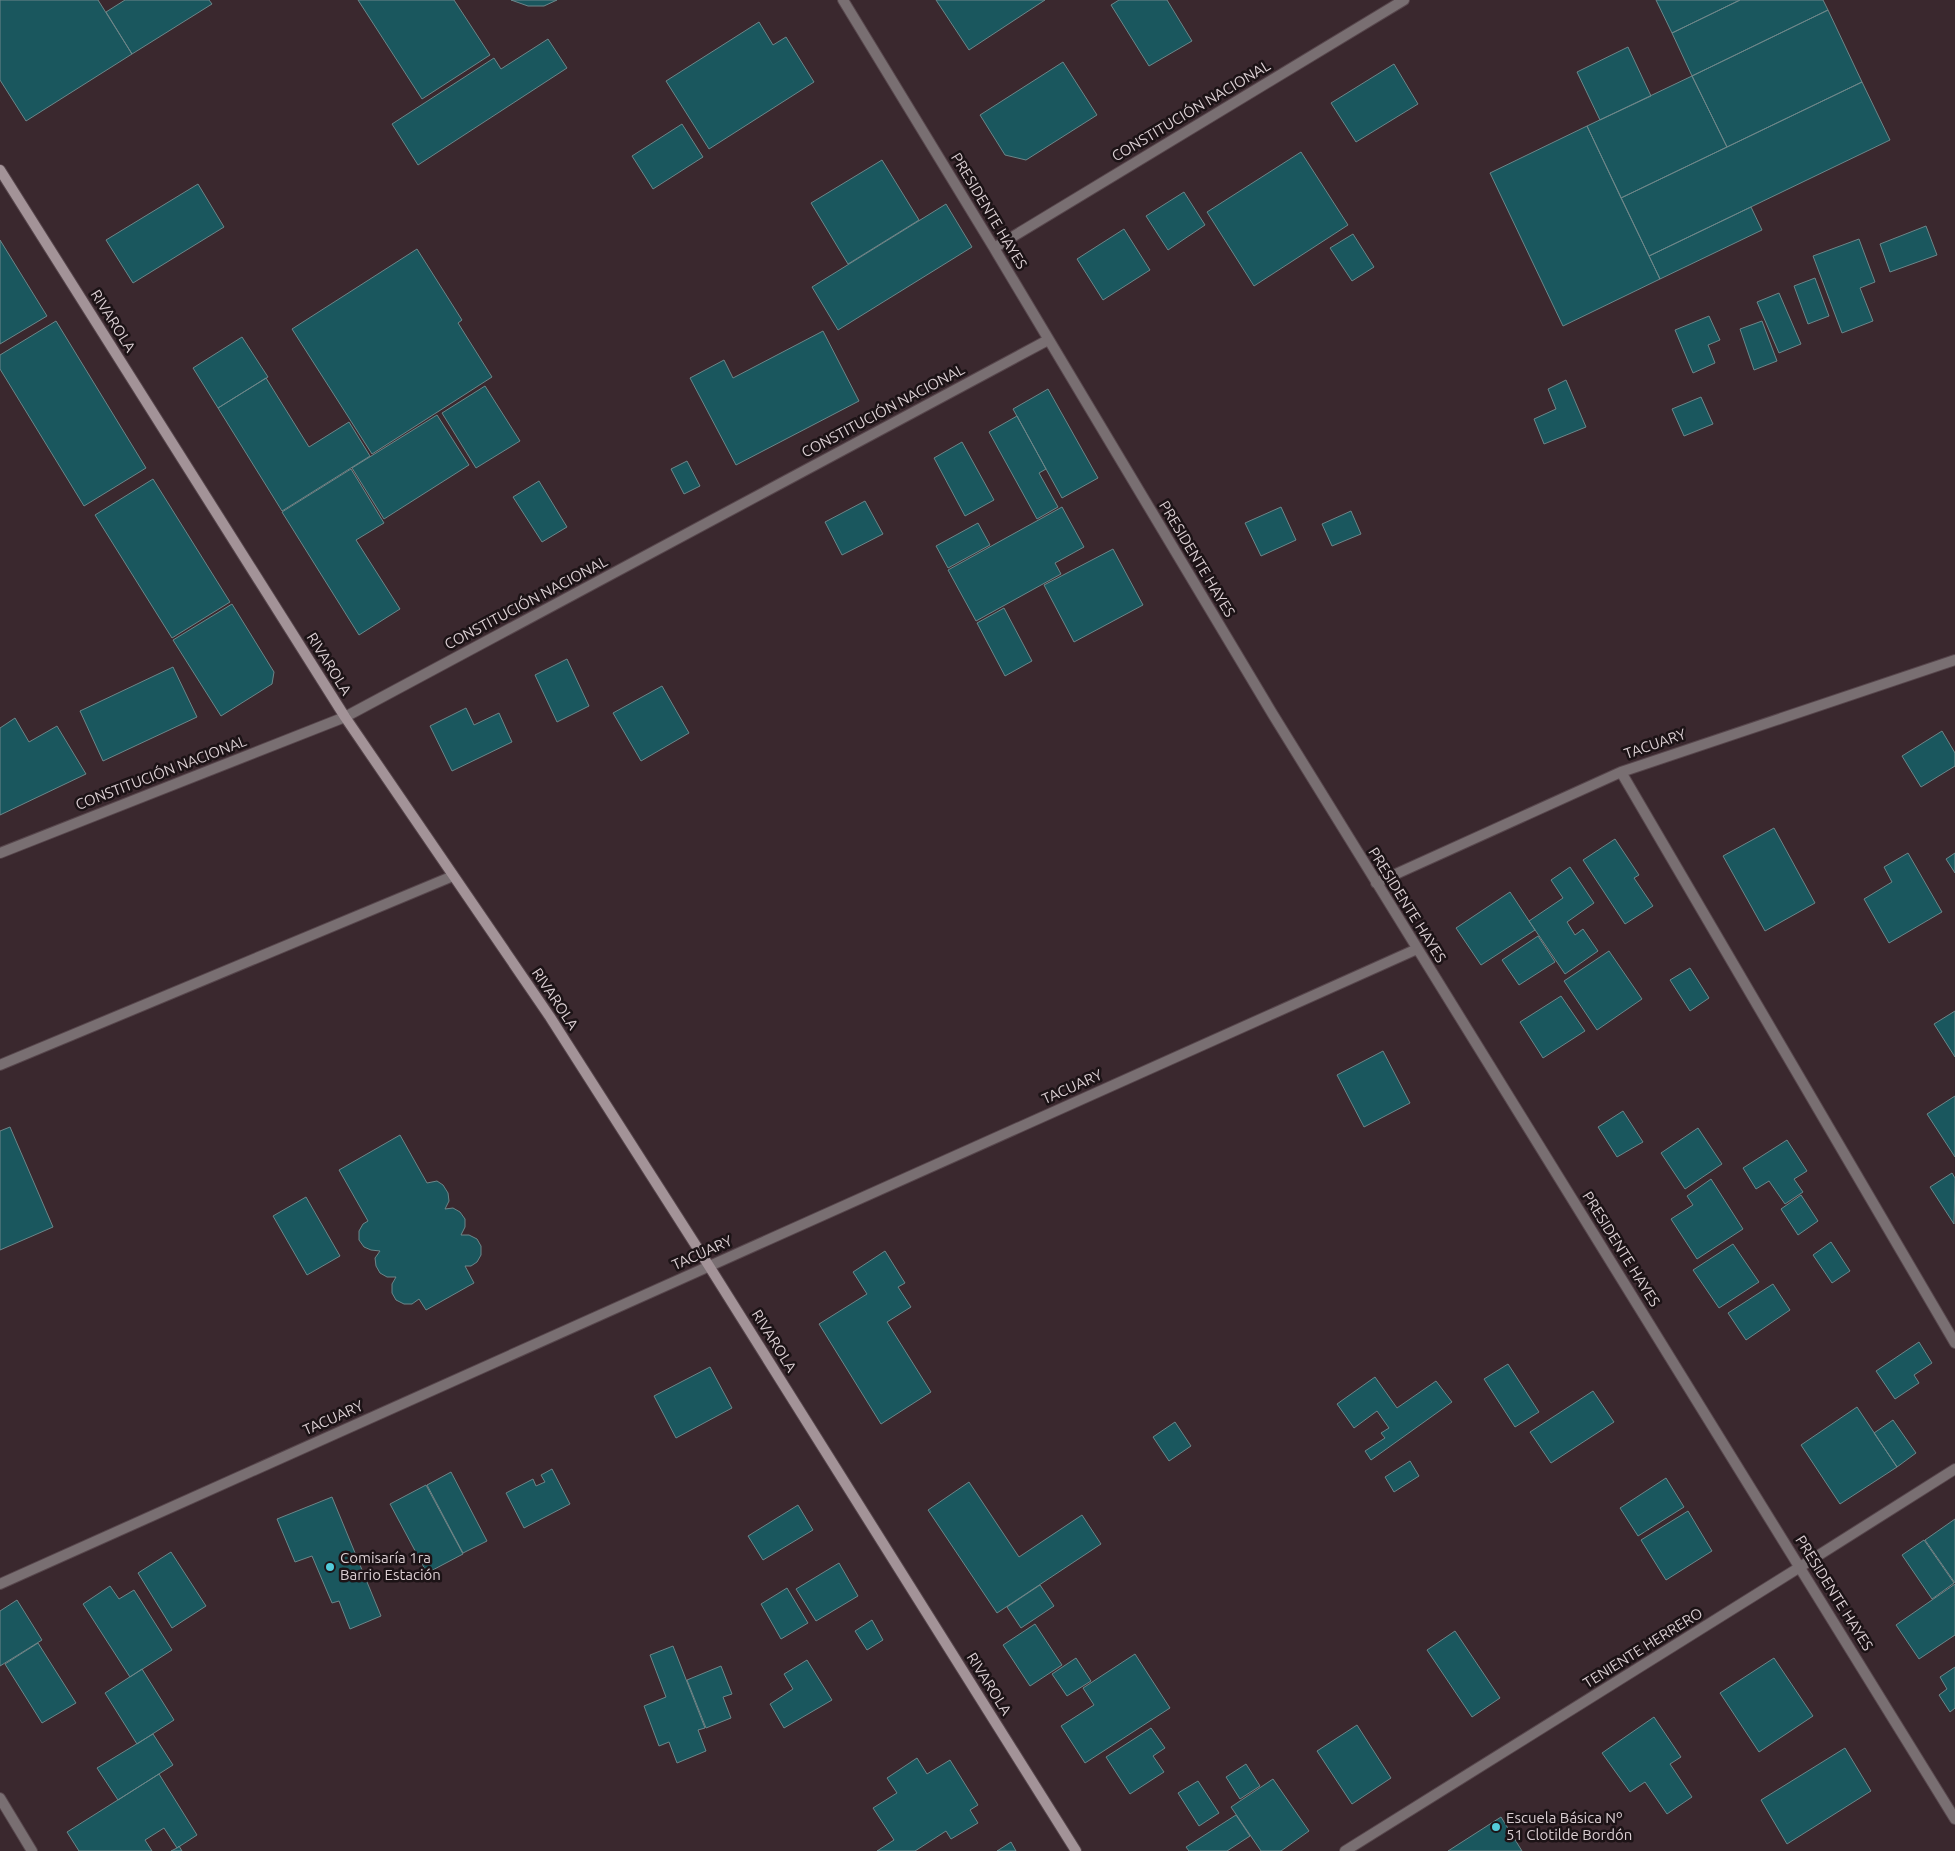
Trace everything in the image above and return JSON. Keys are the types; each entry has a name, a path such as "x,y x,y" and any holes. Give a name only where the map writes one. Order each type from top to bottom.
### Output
{"street":[{"name":"PRESIDENTE HAYES","path":"843,0 1376,883 1955,1819"},
{"name":"CONSTITUCIÓN NACIONAL","path":"994,248 1404,0"},
{"name":"RIVAROLA","path":"0,170 345,717 550,1016 1076,1851"},
{"name":"CONSTITUCIÓN NACIONAL","path":"0,853 345,717 1048,340"},
{"name":"TACUARY","path":"1376,883 1622,772 1955,660"},
{"path":"1622,772 1955,1343"},
{"path":"0,1065 453,876"},
{"name":"TACUARY","path":"0,1584 1417,949"},
{"name":"TENIENTE HERRERO","path":"1345,1851 1800,1568 1955,1469"},
{"path":"0,1798 32,1851"}],"building":[{"path":"0,0 98,0 132,54 26,121 0,80"},
{"path":"125,0 209,0 212,4 132,54 106,12"},
{"path":"358,0 454,0 490,55 422,99"},
{"path":"511,0 557,0 544,6 528,6"},
{"path":"936,0 1045,0 969,50"},
{"path":"1119,0 1167,0 1192,41 1149,66 1111,5"},
{"path":"1656,0 1740,0 1672,33"},
{"path":"1740,0 1823,0 1828,10 1692,76 1672,33"},
{"path":"1828,10 1862,82 1727,147 1692,76"},
{"path":"759,22 773,45 786,37 814,82 709,149 666,81"},
{"path":"548,39 567,68 418,165 392,124 494,58 501,69"},
{"path":"1628,47 1651,96 1600,120 1577,72"},
{"path":"1063,62 1097,115 1026,160 1005,155 980,115"},
{"path":"1394,64 1418,104 1356,142 1331,103"},
{"path":"1692,76 1727,147 1621,198 1587,126"},
{"path":"1862,82 1890,140 1649,256 1621,198"},
{"path":"682,124 703,157 653,189 632,156"},
{"path":"1587,126 1660,279 1563,326 1490,173"},
{"path":"1301,152 1348,225 1254,286 1207,212"},
{"path":"882,160 919,220 848,264 811,203"},
{"path":"198,184 224,227 133,283 106,240"},
{"path":"1184,192 1205,225 1168,250 1146,216"},
{"path":"946,204 972,247 838,330 812,287"},
{"path":"1751,207 1762,230 1660,279 1649,256"},
{"path":"1926,226 1937,255 1890,272 1880,244"},
{"path":"1124,229 1150,270 1103,300 1077,259"},
{"path":"1353,234 1374,267 1352,281 1330,248"},
{"path":"1859,239 1875,282 1860,288 1873,321 1842,333 1813,256"},
{"path":"0,240 47,316 0,344"},
{"path":"417,249 462,320 458,323 492,377 372,454 292,329"},
{"path":"1815,278 1829,316 1808,324 1794,286"},
{"path":"1779,293 1801,344 1779,353 1757,302"},
{"path":"1709,316 1720,340 1708,345 1715,363 1693,373 1675,330"},
{"path":"56,321 146,468 84,506 0,369 0,355"},
{"path":"1762,321 1777,361 1754,370 1740,329"},
{"path":"823,331 859,401 736,465 690,378 724,360 733,378"},
{"path":"242,337 268,377 218,408 193,368"},
{"path":"266,378 309,447 349,422 370,456 282,511 218,408"},
{"path":"1566,380 1586,427 1544,444 1534,419 1556,409 1548,389"},
{"path":"485,386 520,441 476,468 442,413"},
{"path":"1048,389 1098,478 1062,498 1013,409"},
{"path":"1701,397 1713,424 1684,436 1672,409"},
{"path":"437,415 469,465 384,519 352,468"},
{"path":"1017,416 1046,469 1039,473 1058,507 1037,519 989,432"},
{"path":"962,442 994,500 965,516 934,458"},
{"path":"687,461 700,486 684,494 671,469"},
{"path":"351,469 384,523 356,540 400,609 359,635 282,512"},
{"path":"153,479 230,602 172,638 95,515"},
{"path":"539,481 567,527 542,542 513,497"},
{"path":"865,501 883,534 842,555 825,522"},
{"path":"1062,507 1084,547 1055,563 1061,574 976,621 948,570"},
{"path":"1281,507 1296,540 1261,556 1245,523"},
{"path":"1351,511 1361,534 1332,546 1322,524"},
{"path":"978,523 990,545 948,568 936,546"},
{"path":"1113,549 1143,605 1074,642 1044,585"},
{"path":"232,604 274,672 272,684 221,716 173,640"},
{"path":"1004,608 1032,661 1005,676 977,623"},
{"path":"567,659 589,706 557,722 535,675"},
{"path":"173,667 197,717 103,761 80,711"},
{"path":"662,686 689,733 641,761 613,713"},
{"path":"466,708 474,725 499,713 512,742 452,771 430,726"},
{"path":"15,718 29,742 57,726 86,774 0,815 0,728"},
{"path":"1942,731 1955,753 1955,766 1921,787 1902,756"},
{"path":"1774,828 1815,903 1765,931 1723,856"},
{"path":"1615,839 1639,875 1634,878 1653,906 1625,924 1583,860"},
{"path":"1908,853 1942,912 1889,943 1864,899 1892,882 1884,867"},
{"path":"1955,853 1955,873 1946,859"},
{"path":"1570,867 1594,903 1567,922 1575,935 1583,929 1598,951 1565,974 1529,921 1563,898 1551,880"},
{"path":"1510,892 1535,930 1481,965 1456,928"},
{"path":"1538,936 1555,962 1519,985 1502,960"},
{"path":"1609,951 1642,999 1597,1030 1564,981"},
{"path":"1690,968 1709,998 1690,1011 1670,980"},
{"path":"1561,996 1585,1031 1543,1058 1520,1022"},
{"path":"1955,1011 1955,1057 1934,1024"},
{"path":"1383,1051 1410,1103 1364,1127 1337,1075"},
{"path":"1955,1096 1955,1157 1927,1114"},
{"path":"1623,1111 1643,1142 1617,1157 1598,1127"},
{"path":"10,1127 53,1227 0,1250 0,1131"},
{"path":"1698,1128 1722,1164 1685,1189 1661,1153"},
{"path":"400,1135 427,1183 437,1181 443,1185 448,1193 449,1201 445,1209 453,1208 460,1212 465,1219 465,1227 461,1235 469,1235 477,1239 481,1246 481,1255 477,1262 471,1266 465,1266 474,1283 426,1310 419,1299 412,1304 404,1304 396,1300 392,1293 392,1284 396,1277 387,1277 380,1273 376,1266 375,1258 380,1251 364,1247 359,1240 359,1231 363,1224 368,1221 339,1170"},
{"path":"1787,1140 1807,1171 1794,1179 1803,1192 1785,1204 1769,1181 1756,1189 1743,1168"},
{"path":"1952,1173 1955,1178 1954,1224 1930,1187"},
{"path":"1711,1179 1743,1229 1697,1259 1671,1219 1693,1205 1687,1196"},
{"path":"1801,1195 1818,1221 1798,1235 1781,1209"},
{"path":"306,1197 340,1256 307,1275 273,1216"},
{"path":"1831,1242 1850,1271 1832,1283 1813,1255"},
{"path":"1733,1244 1759,1282 1719,1308 1693,1270"},
{"path":"885,1251 905,1283 898,1287 911,1307 887,1322 931,1392 881,1424 819,1324 867,1294 853,1272"},
{"path":"1773,1284 1790,1310 1746,1340 1728,1313"},
{"path":"1919,1342 1932,1363 1914,1375 1919,1383 1895,1399 1876,1371"},
{"path":"1508,1364 1539,1412 1515,1427 1484,1379"},
{"path":"710,1367 732,1408 676,1438 654,1396"},
{"path":"1375,1377 1397,1408 1436,1381 1452,1402 1371,1460 1365,1451 1385,1438 1381,1433 1389,1428 1377,1411 1354,1428 1337,1404"},
{"path":"1593,1391 1614,1422 1551,1463 1530,1432"},
{"path":"1857,1407 1897,1467 1840,1504 1801,1445"},
{"path":"1893,1420 1916,1453 1897,1467 1874,1433"},
{"path":"1175,1422 1191,1446 1169,1461 1153,1437"},
{"path":"1410,1461 1419,1476 1394,1492 1385,1477"},
{"path":"552,1469 570,1504 524,1528 506,1493 533,1479 536,1486 545,1482 541,1475"},
{"path":"451,1472 487,1541 463,1553 427,1485"},
{"path":"1666,1478 1684,1507 1638,1536 1620,1508"},
{"path":"969,1482 1019,1557 1082,1515 1101,1544 997,1613 928,1510"},
{"path":"426,1485 463,1554 427,1573 390,1504"},
{"path":"332,1497 381,1616 350,1629 339,1601 332,1603 312,1556 295,1562 277,1519"},
{"path":"798,1505 813,1530 763,1560 748,1536"},
{"path":"1688,1511 1712,1551 1666,1580 1641,1540"},
{"path":"1955,1519 1955,1583 1925,1540"},
{"path":"1924,1540 1954,1583 1932,1599 1902,1555"},
{"path":"171,1552 206,1606 172,1628 138,1573"},
{"path":"839,1563 858,1596 816,1621 796,1589"},
{"path":"1955,1584 1955,1635 1919,1659 1896,1625"},
{"path":"1040,1585 1054,1606 1021,1628 1007,1607"},
{"path":"110,1586 119,1599 134,1590 172,1650 130,1677 83,1604"},
{"path":"787,1588 808,1623 781,1639 761,1604"},
{"path":"17,1600 42,1640 0,1666 0,1611"},
{"path":"872,1620 883,1640 867,1650 855,1631"},
{"path":"1035,1624 1062,1665 1030,1686 1003,1645"},
{"path":"1455,1631 1500,1698 1472,1717 1427,1650"},
{"path":"38,1643 76,1703 42,1723 5,1664"},
{"path":"673,1646 705,1728 698,1730 706,1751 677,1763 669,1742 659,1746 644,1706 666,1697 650,1655"},
{"path":"1135,1654 1170,1708 1085,1763 1061,1726 1094,1705 1083,1688"},
{"path":"1076,1658 1091,1681 1067,1696 1052,1674"},
{"path":"1774,1658 1813,1716 1759,1752 1720,1693"},
{"path":"807,1660 832,1700 784,1728 770,1704 793,1689 784,1674"},
{"path":"721,1666 732,1694 723,1697 731,1718 706,1728 687,1680"},
{"path":"1955,1667 1955,1708 1950,1712 1939,1695 1947,1689 1940,1677"},
{"path":"142,1669 174,1720 137,1744 105,1693"},
{"path":"1654,1717 1681,1757 1670,1764 1692,1797 1667,1814 1645,1782 1630,1792 1602,1753"},
{"path":"1357,1725 1391,1778 1352,1804 1317,1751"},
{"path":"1151,1728 1165,1748 1153,1756 1164,1772 1130,1794 1106,1757"},
{"path":"153,1734 173,1765 118,1800 97,1768"},
{"path":"1845,1748 1871,1791 1787,1844 1761,1800"},
{"path":"917,1758 927,1774 950,1760 978,1805 970,1810 978,1823 951,1839 946,1831 915,1851 877,1851 894,1840 873,1808 897,1793 887,1778"},
{"path":"1246,1764 1260,1786 1240,1799 1226,1777"},
{"path":"159,1774 197,1835 177,1848 164,1828 145,1840 152,1851 79,1851 67,1832"},
{"path":"1273,1779 1309,1831 1281,1851 1261,1851 1231,1807"},
{"path":"1198,1781 1219,1813 1199,1826 1178,1793"},
{"path":"1236,1815 1250,1836 1227,1851 1189,1851 1186,1847"},
{"path":"1501,1817 1522,1851 1448,1851"},
{"path":"1011,1842 1016,1851 997,1851"},
{"path":"179,1846 182,1851 171,1851 177,1848"}],"place":[{"name":"Comisaría 1ra Barrio Estación","path":"330,1567"},
{"name":"Escuela Básica Nº 51 Clotilde Bordón","path":"1496,1827"}]}
